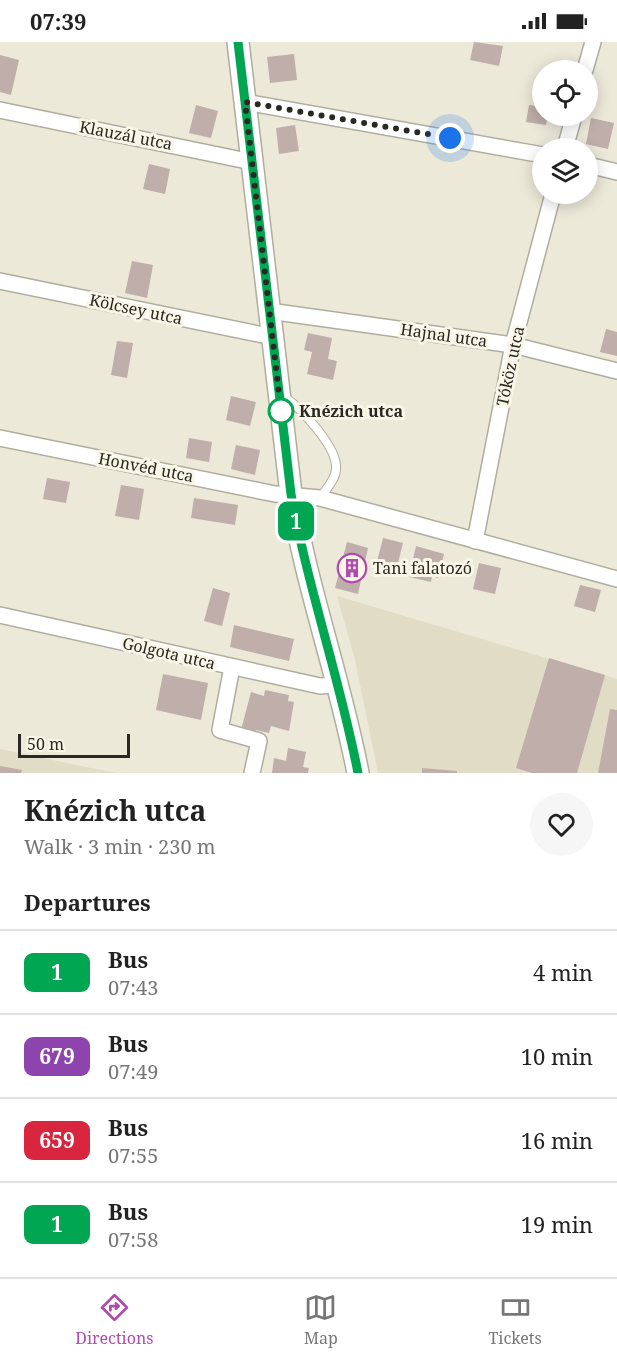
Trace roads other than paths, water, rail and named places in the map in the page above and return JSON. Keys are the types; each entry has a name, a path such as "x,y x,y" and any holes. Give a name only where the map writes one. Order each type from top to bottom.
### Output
{"main road":[{"path":"238,42 291,494 304,566 338,685 358,773"}],"street":[{"path":"588,60 592,42"},
{"path":"245,102 532,153"},
{"name":"Klauzál utca","path":"0,110 252,162"},
{"path":"598,167 617,172"},
{"name":"Tóköz utca","path":"475,541 513,345 550,204"},
{"name":"Kölcsey utca","path":"0,281 273,337"},
{"name":"Hajnal utca","path":"269,311 513,345 617,371"},
{"name":"Honvéd utca","path":"0,438 276,494 291,494"},
{"path":"291,494 320,498 617,579"},
{"name":"Golgota utca","path":"0,615 320,686 338,685"},
{"path":"232,667 220,730 259,741 252,773"}],"lane":[{"path":"279,392 312,423 333,455 336,472 320,498"}],"place":[{"name":"Knézich utca","path":"281,411"},
{"name":"Tani falatozó","path":"352,568"}]}
